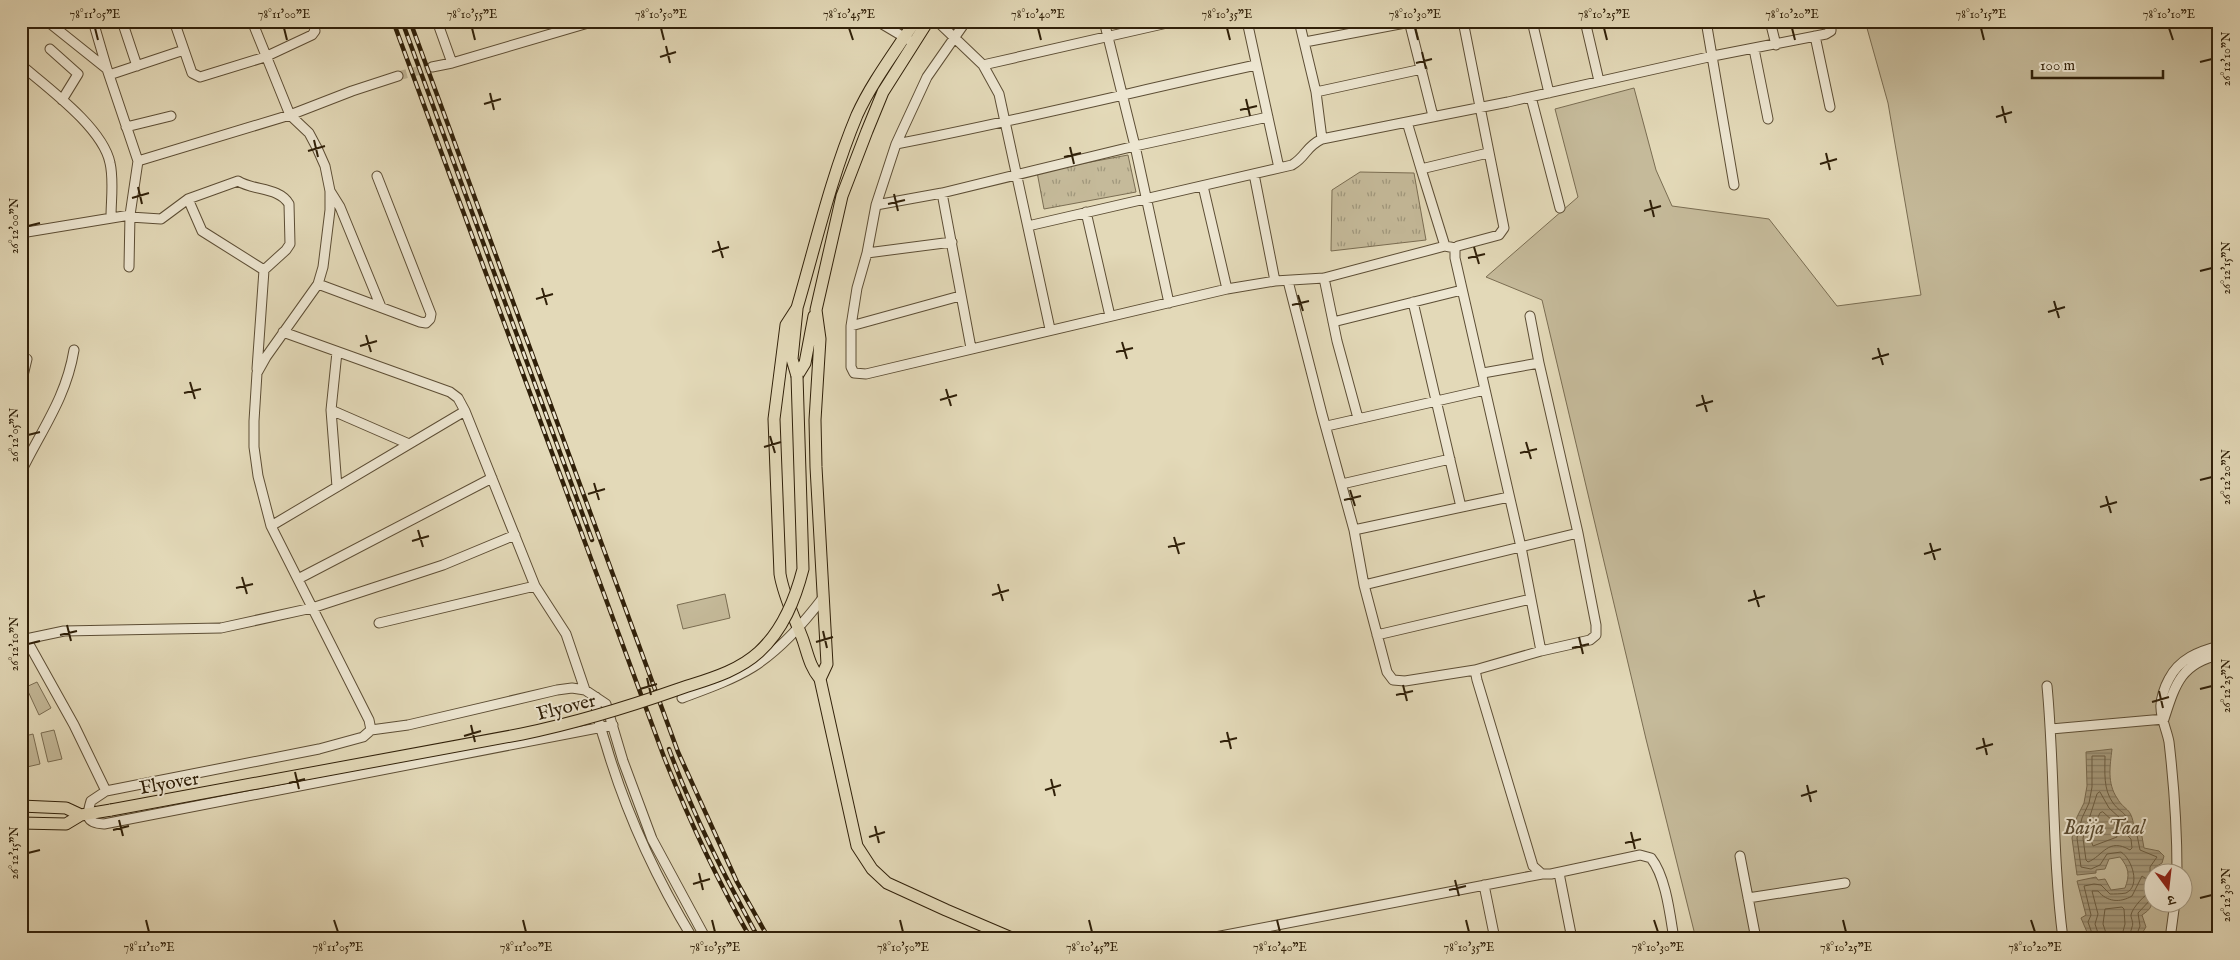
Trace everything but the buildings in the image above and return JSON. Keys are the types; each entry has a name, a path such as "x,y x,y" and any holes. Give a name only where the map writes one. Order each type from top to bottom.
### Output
{"main road":[{"path":"909,40 915,21"},
{"path":"928,21 909,40 878,77 858,114 839,165 797,308 786,325 774,419 780,574 782,587 811,668 820,679 857,846 872,870 887,883 1014,939"},
{"name":"Flyover","path":"797,376 806,363 810,331 842,196 884,92 909,40"},
{"name":"Flyover","path":"84,814 581,722 720,675 743,664 760,651 783,622 796,594 803,569 797,376 792,360 797,308"},
{"path":"816,310 820,339 815,420 816,467 827,664 820,679"},
{"path":"21,806 66,808 84,814"},
{"path":"21,823 66,824 84,814"}],"street":[{"path":"47,21 108,72"},
{"path":"94,21 108,72 138,161 130,216 129,267"},
{"path":"122,21 136,66"},
{"path":"174,21 192,73 200,77 266,57 312,36 315,31 313,21"},
{"path":"252,21 290,115 309,133 317,148 330,191 330,210 323,267 318,284 283,332 257,373"},
{"path":"437,21 452,63"},
{"path":"432,67 452,63 570,24 595,21"},
{"path":"877,21 909,40"},
{"path":"937,21 983,65 999,94 1007,123 1050,329"},
{"path":"966,21 927,76 896,144 876,205 867,253 857,288 851,326 851,367 854,373 859,374 1227,289 1275,281 1324,278 1445,246 1455,248 1499,235 1504,228 1464,21"},
{"path":"1104,21 1120,94 1135,146 1169,303"},
{"path":"983,65 1176,21"},
{"path":"1247,21 1279,168"},
{"path":"1299,21 1316,92 1322,139"},
{"path":"1532,21 1549,93"},
{"path":"1585,21 1599,81"},
{"path":"1706,21 1734,185"},
{"path":"1770,21 1776,45"},
{"path":"1028,226 1292,165 1300,160 1310,144 1322,139 1482,108 1712,56 1815,36 1831,31 1831,21"},
{"path":"1304,42 1362,26 1405,23 1410,25 1433,116"},
{"path":"1815,36 1830,107"},
{"path":"50,49 78,74 62,100"},
{"path":"1754,49 1768,119"},
{"path":"108,72 136,66 184,50"},
{"path":"21,65 88,125 107,153 112,173 111,217"},
{"path":"896,144 1007,123 1120,94 1256,65"},
{"path":"1316,92 1422,69"},
{"path":"138,161 290,115 352,91 398,76"},
{"path":"1531,97 1560,208"},
{"path":"126,127 171,116"},
{"path":"876,205 942,193 1135,146 1268,118"},
{"path":"1407,122 1445,246"},
{"path":"1421,169 1488,153"},
{"path":"1254,174 1275,281"},
{"path":"318,284 420,322 426,323 430,319 431,314 378,176"},
{"path":"21,233 111,217 130,216 161,219 188,199 238,181 246,186 280,194 286,198 289,204 290,244 264,270 254,447 258,476 271,526 369,720 371,730"},
{"path":"1203,186 1227,289"},
{"path":"330,191 340,207 381,307"},
{"path":"942,193 971,348"},
{"path":"188,199 202,231 264,270"},
{"path":"1086,212 1110,316"},
{"path":"867,253 952,242"},
{"path":"1455,248 1455,258 1462,290 1483,373 1508,497 1521,546 1541,652"},
{"path":"1324,278 1333,322 1358,418"},
{"path":"1288,281 1354,530 1364,585 1377,635 1387,672 1393,680 1404,681 1475,670 1590,640 1596,635 1596,625 1578,533 1530,316"},
{"path":"1333,322 1462,290"},
{"path":"851,326 960,296"},
{"path":"1413,302 1461,507"},
{"path":"283,332 450,392 458,398 465,411 535,586 566,634 585,690"},
{"path":"21,472 62,396 70,372 74,350"},
{"path":"337,352 331,410 337,487"},
{"path":"21,384 28,359"},
{"path":"1483,373 1539,363"},
{"path":"1327,426 1485,390"},
{"path":"331,410 409,444"},
{"path":"271,526 465,411"},
{"path":"1342,484 1450,460"},
{"path":"298,579 492,478"},
{"path":"1354,530 1508,497"},
{"path":"1364,585 1578,533"},
{"path":"26,639 64,631 220,628 312,608 443,565 515,535"},
{"path":"379,623 535,586"},
{"path":"682,698 723,682 753,667 786,642 822,598"},
{"path":"1377,635 1531,600"},
{"path":"21,630 74,725 106,791"},
{"path":"2176,862 2169,740 2160,708 2169,678 2185,659 2202,650 2219,646"},
{"path":"2164,719 2172,692 2184,672 2205,658 2219,655"},
{"path":"1475,670 1533,866 1542,874"},
{"path":"2047,686 2051,729 2058,902 2064,939"},
{"path":"612,725 104,824 94,823 84,814 90,801 106,791 319,749 363,737 371,730 408,725 557,690 572,688 585,690 606,704 652,839 706,939"},
{"path":"596,697 595,708 612,765 634,825 671,903 692,939"},
{"path":"2051,729 2164,719"},
{"path":"1205,939 1542,874 1559,873 1640,855 1651,858 1657,866 1674,939"},
{"path":"1740,856 1756,939"},
{"path":"1559,873 1572,939"},
{"path":"1748,898 1845,883"},
{"path":"1484,885 1495,939"},
{"path":"2170,939 2174,912"}],"green space":[{"path":"1865,21 2219,21 2219,939 1696,939 1646,739 1542,300 1486,277 1578,197 1555,109 1634,88 1656,170 1672,206 1769,219 1837,306 1921,295 1888,103"},
{"path":"1128,155 1136,192 1044,209 1037,172"},
{"path":"1360,172 1414,173 1426,240 1331,251 1332,190"},
{"path":"725,594 730,618 683,629 677,605"},
{"path":"37,682 51,708 39,715 26,687"},
{"path":"54,730 62,759 48,762 41,733"},
{"path":"33,734 40,764 27,767 21,737"}],"water":[{"name":"Baija Taal","path":"2112,749 2110,774 2114,792 2129,812 2134,827 2141,831 2144,848 2159,851 2164,856 2162,862 2142,862 2142,912 2146,912 2142,915 2146,927 2139,938 2090,939 2081,918 2086,915 2077,881 2096,877 2098,880 2105,879 2111,890 2125,888 2128,879 2127,868 2120,857 2109,859 2105,869 2096,870 2096,873 2077,875 2072,838 2077,817 2084,803 2087,786 2086,752"}],"tunnel":[{"path":"398,76 432,67"}],"railway":[{"path":"393,21 664,757 704,850 751,939"},
{"path":"402,21 592,540"},
{"path":"410,21 678,752 737,882 769,939"},
{"path":"669,749 688,798 710,846 759,939"}]}
